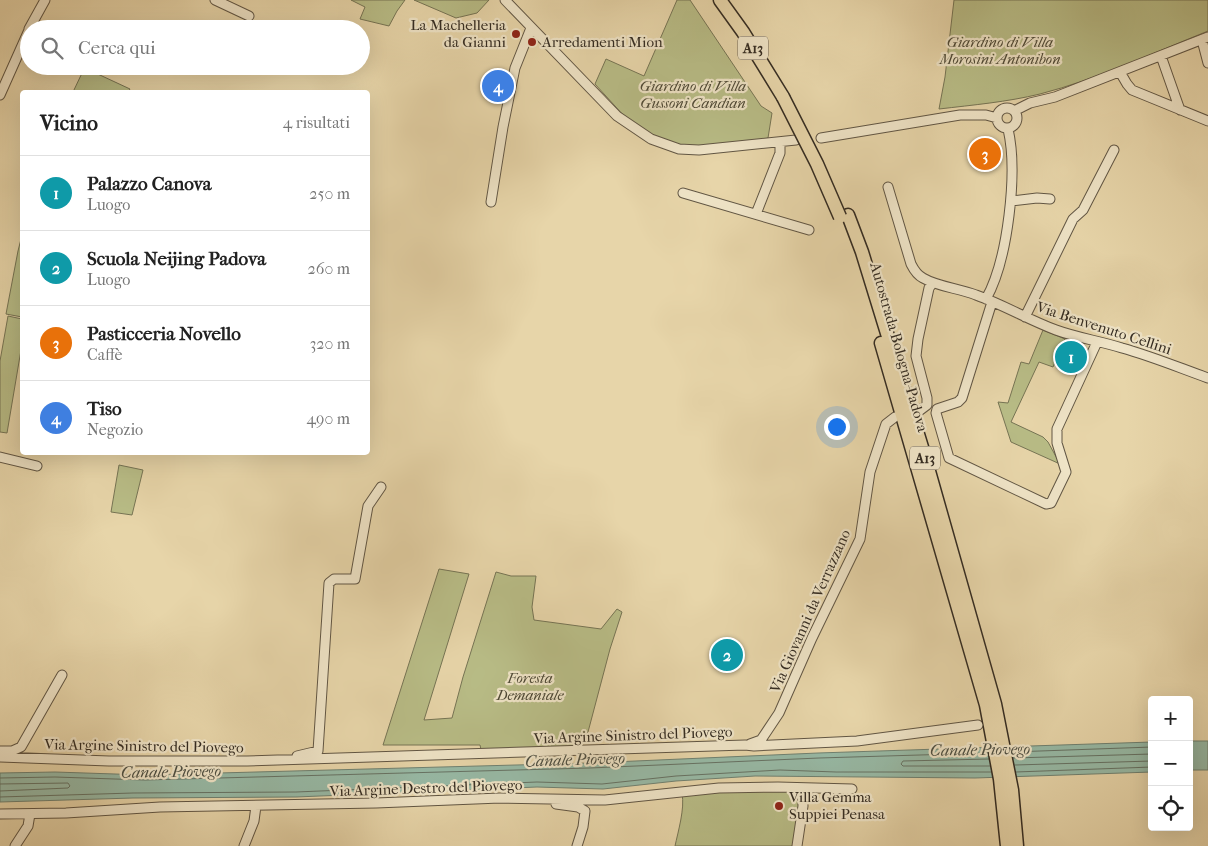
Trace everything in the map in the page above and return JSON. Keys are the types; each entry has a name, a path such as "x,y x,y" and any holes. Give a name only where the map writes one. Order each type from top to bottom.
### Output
{"highway":[{"name":"Autostrada Bologna-Padova","path":"720,0 787,97"},
{"name":"Autostrada Bologna-Padova","path":"730,0 756,36 844,216 990,705 997,762 1017,846"},
{"name":"Autostrada Bologna-Padova","path":"1007,846 1010,819"}],"street":[{"path":"36,20 45,0"},
{"path":"215,0 249,16"},
{"path":"505,0 530,28 618,116 651,139 665,145 686,150 796,140"},
{"path":"491,202 515,68 530,28"},
{"path":"1014,111 1205,38 1208,63"},
{"path":"0,94 20,53"},
{"path":"1161,56 1180,110"},
{"path":"1120,72 1132,90 1208,121"},
{"path":"1008,108 1014,111 1017,117 1016,123 1008,129 999,125 997,118 1001,110 1008,108"},
{"path":"822,138 960,115 986,115 997,118"},
{"path":"1008,129 1011,146 1011,201 1001,260 962,398 958,402 937,409 936,413 949,458 1046,504 1051,503 1066,468 1056,443 1058,430 1097,342"},
{"path":"756,214 780,153 780,142"},
{"path":"1025,317 1073,219 1083,210 1114,150"},
{"path":"888,187 911,264 916,273 932,284 955,288 989,301"},
{"path":"683,193 809,230"},
{"path":"1011,201 1037,198 1050,199"},
{"path":"918,411 927,405 927,398 916,356 929,288 932,284"},
{"name":"Via Benvenuto Cellini","path":"989,301 1073,336 1141,354 1208,378"},
{"name":"Via Giovanni da Verrazzano","path":"745,745 761,740 779,713 812,638 860,539 866,490 881,436 886,424 895,417"},
{"path":"0,457 37,466"},
{"name":"Via Argine Sinistro del Piovego","path":"287,760 302,754 318,751 329,583 334,579 355,579 368,506 381,487"},
{"name":"Via Argine Sinistro del Piovego","path":"0,751 12,751 21,747 62,675"},
{"name":"Via Argine Sinistro del Piovego","path":"0,758 165,762 754,746 857,741 978,725"},
{"name":"Via Argine Destro del Piovego","path":"0,814 160,807 256,806 500,798 605,800 719,788 852,789"},
{"path":"797,846 803,806 802,788"},
{"path":"550,799 553,803 585,811 584,827 576,846"},
{"path":"244,846 254,821 256,806"},
{"path":"16,846 28,826 30,814"}],"green space":[{"path":"351,0 405,0 389,26 360,19 365,7"},
{"path":"414,0 489,0 477,13 456,18"},
{"name":"Giardino di Villa Gussoni Candian","path":"677,0 690,0 761,106 772,113 768,138 757,141 693,147 669,143 652,136 625,117 595,84 606,59 644,76"},
{"name":"Giardino di Villa Morosini Antonibon","path":"954,0 1208,0 1208,31 1062,88 1015,99 939,109 945,77"},
{"path":"81,75 100,75 130,89 129,90 74,90"},
{"path":"20,243 20,317 6,314"},
{"path":"8,316 20,319 20,356 7,433 0,432 0,361"},
{"path":"1043,330 1065,339 1053,367 1039,362 1011,422 1043,437 1048,442 1060,464 1011,442 998,402 1008,403 1021,362 1029,364"},
{"path":"119,465 143,470 132,515 111,512"},
{"name":"Foresta Demaniale","path":"439,569 469,574 424,720 452,718 496,572 511,576 536,576 532,607 534,620 601,629 617,609 622,612 588,732 580,740 580,748 482,754 480,745 383,745"},
{"path":"723,791 795,791 799,795 800,802 793,846 675,846 682,813 682,794"}],"water":[{"path":"1193,741 1208,741 1208,770 1193,770"},
{"name":"Canale Piovego","path":"1148,742 1148,772 975,778 755,776 676,781 603,789 537,787 296,797 133,798 0,802 0,773 55,772 145,775 590,763"}],"place":[{"name":"La Machelleria da Gianni","path":"516,34"},
{"name":"Arredamenti Mion","path":"532,42"},
{"name":"Tiso","path":"498,86"},
{"name":"Pasticceria Novello","path":"985,154"},
{"name":"Palazzo Canova","path":"1071,357"},
{"name":"Scuola Neijing Padova","path":"727,655"},
{"name":"Villa Gemma Suppiei Penasa","path":"779,806"}]}
